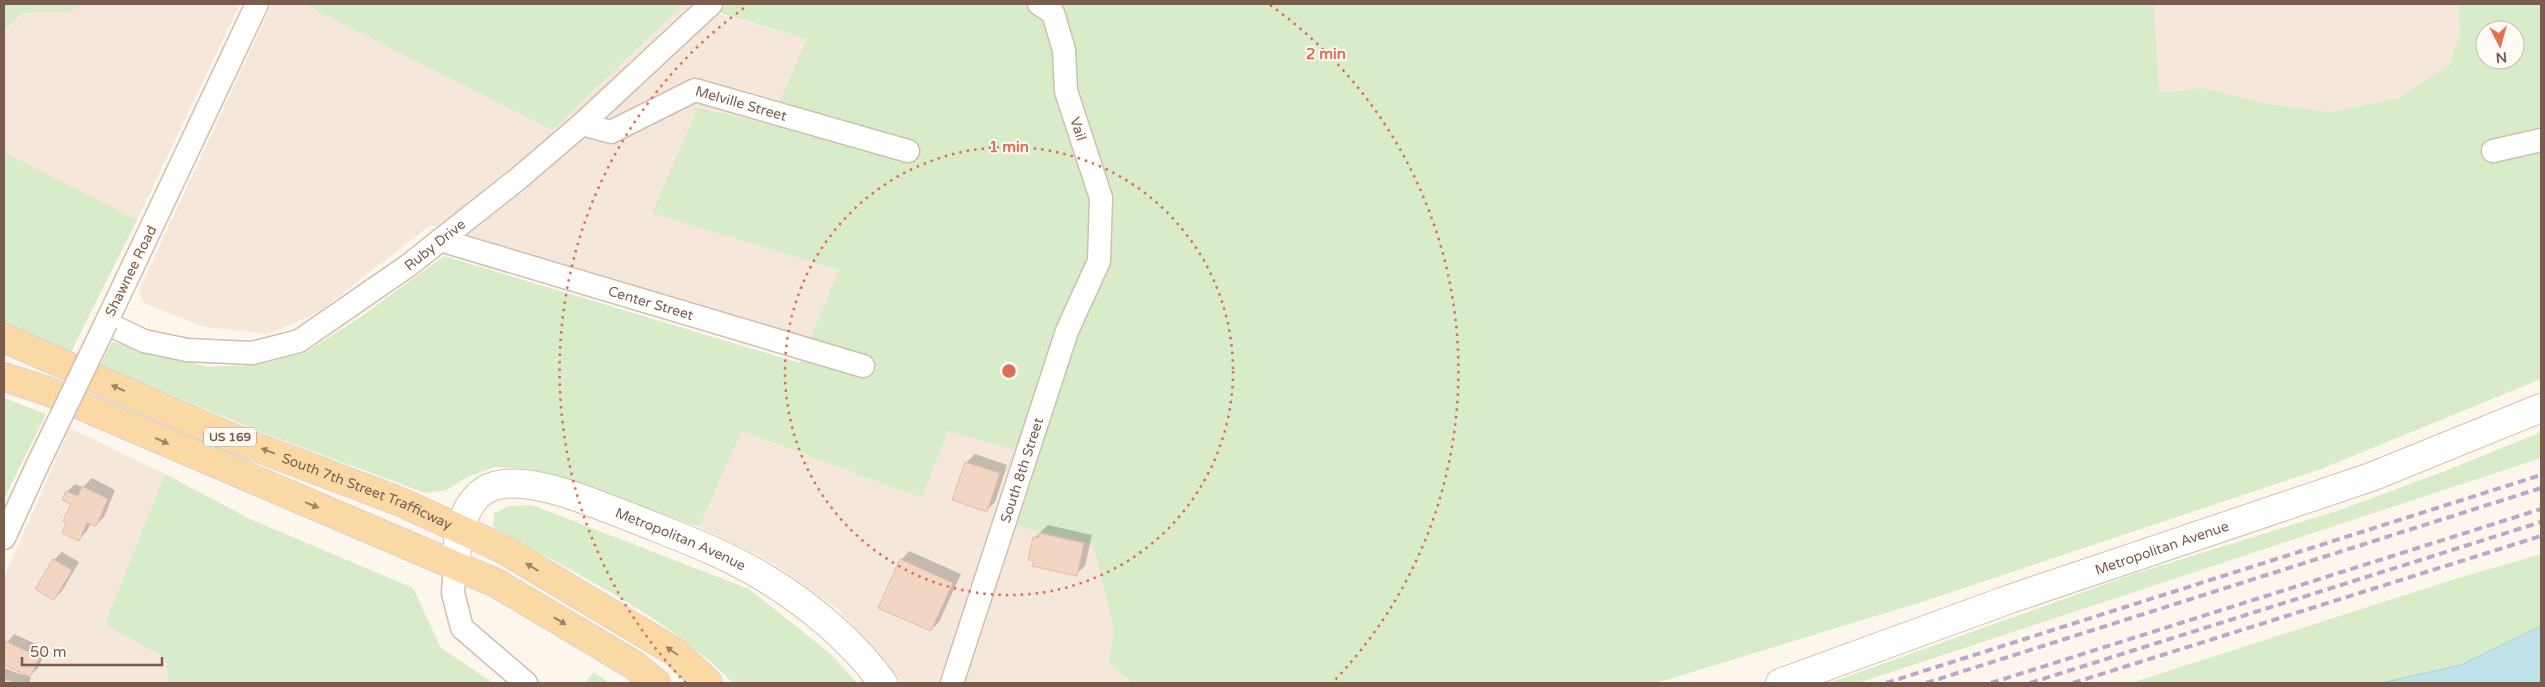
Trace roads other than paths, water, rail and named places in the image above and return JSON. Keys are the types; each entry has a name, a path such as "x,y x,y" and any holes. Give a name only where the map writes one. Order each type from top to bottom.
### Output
{"main road":[{"name":"South 7th Street Trafficway","path":"4,338 228,436 401,502 503,549 675,652 708,683"},
{"name":"US 169","path":"4,377 47,391 251,480 455,564 496,583 634,664 656,683"},
{"name":"Metropolitan Avenue","path":"1780,683 2010,599 2370,477 2541,408"},
{"name":"Metropolitan Avenue","path":"459,529 473,502 484,490 498,484 537,486 613,511 695,542 768,579 829,626 883,683"},
{"path":"455,564 459,529"}],"street":[{"name":"Shawnee Road","path":"5,532 257,4"},
{"name":"Ruby Drive","path":"106,323 144,341 188,350 252,353 299,341 440,240 519,178 582,124 711,4"},
{"name":"Vail","path":"1039,4 1053,13 1064,50 1066,91 1101,198 1100,261"},
{"name":"Melville Street","path":"582,124 612,132 695,90 908,151"},
{"path":"2493,151 2541,140"},
{"name":"Center Street","path":"440,240 863,366"},
{"name":"South 8th Street","path":"952,683 1067,331 1100,261"},
{"path":"455,564 453,593 462,628 526,683"}],"water":[{"path":"2541,626 2541,683 2381,683 2461,665"}],"railway":[{"path":"1886,683 2541,475"},
{"path":"1926,683 2541,488"},
{"path":"1991,683 2541,509"},
{"path":"2030,683 2541,522"},
{"path":"2073,683 2541,536"}]}
